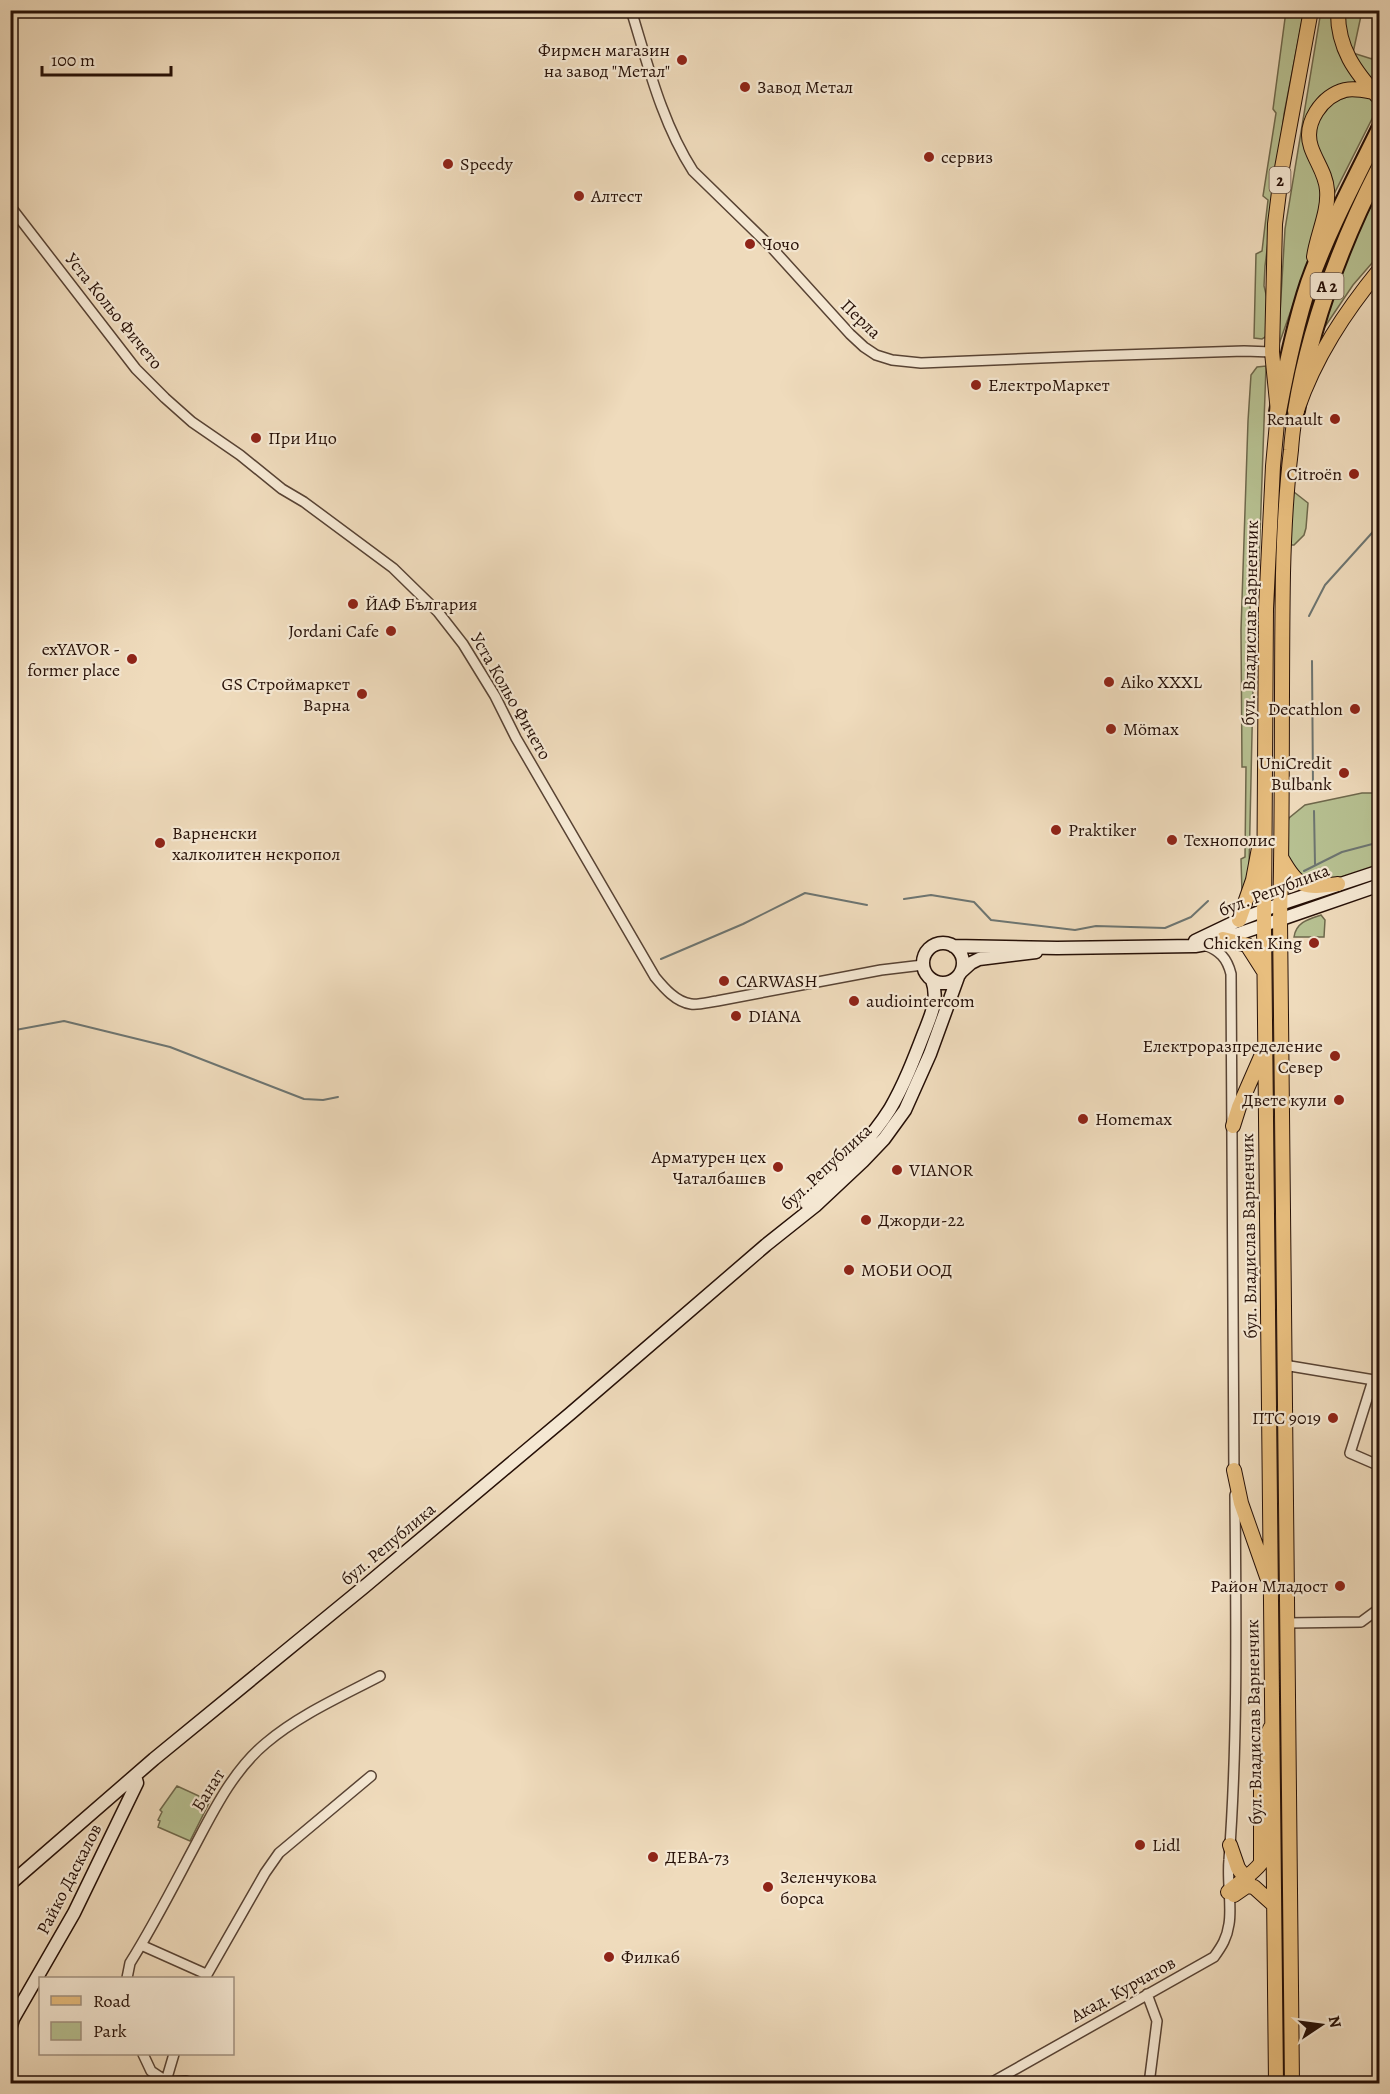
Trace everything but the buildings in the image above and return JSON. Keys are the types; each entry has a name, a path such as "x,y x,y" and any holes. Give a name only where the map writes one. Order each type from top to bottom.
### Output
{"highway":[{"name":"A 2","path":"1278,412 1290,350 1310,283 1336,219 1380,129"},
{"name":"A 2","path":"1296,411 1302,376 1328,282 1347,234 1380,167"}],"main road":[{"name":"2","path":"1272,352 1275,224 1282,168 1311,10"},
{"path":"1338,10 1342,44 1352,65 1376,95"},
{"path":"1310,283 1316,243 1327,200 1326,182 1311,146 1312,120 1323,102 1339,92 1356,89 1376,95"},
{"name":"бул. Владислав Варненчик","path":"1292,2084 1280,919 1284,550 1288,478 1296,411 1324,347 1340,320 1377,274"},
{"name":"бул. Владислав Варненчик","path":"1272,352 1278,412 1266,609 1264,972 1276,2084"},
{"path":"1239,920 1252,880 1266,817"},
{"path":"1282,858 1292,878 1303,885 1316,887 1338,884"},
{"path":"1223,939 1247,945 1264,972"},
{"path":"1233,1126 1265,1047"},
{"path":"1234,1470 1241,1503 1271,1586"},
{"path":"1228,1897 1247,1886 1261,1863 1261,1747 1272,1725"},
{"path":"1230,1845 1236,1863 1249,1882 1274,1905"}],"street":[{"name":"Перла","path":"631,10 662,107 685,159 693,171 772,248 850,334 876,355 892,360 921,363 1244,351 1272,352"},
{"name":"Уста Кольо Фичето","path":"10,206 136,369 165,398 192,422 393,568 438,612 463,644 495,696 516,738 596,877 655,977 664,988 691,1004 881,970 923,965"},
{"name":"бул. Република","path":"766,1245 870,1136 888,1112 903,1086 934,1006 936,994 932,980 923,965 926,953 935,945 1057,948 1205,945 1223,939 1264,918 1280,904 1380,871"},
{"name":"бул. Република","path":"1182,946 1239,920 1280,919 1380,885"},
{"name":"Акад. Курчатов","path":"989,2084 1214,1957 1224,1942 1229,1922 1236,1627 1231,974 1227,960 1222,954 1205,945"},
{"path":"953,946 962,957 960,975"},
{"name":"бул. Република","path":"932,980 943,983 953,981 971,963 979,959 1057,948"},
{"name":"бул. Република","path":"10,1884 135,1776 538,1441 840,1184 877,1146 905,1110 922,1075 960,975"},
{"path":"1284,1365 1376,1381 1350,1453 1380,1466"},
{"path":"1287,1623 1361,1622 1380,1608"},
{"name":"Банат","path":"127,1977 130,1963 208,1822 246,1762 267,1742 288,1727 380,1676"},
{"name":"Райко Даскалов","path":"10,2029 13,2019 74,1913 137,1783 135,1776"},
{"path":"141,1944 206,1976 265,1873 279,1853 371,1776"},
{"name":"бул. Република","path":"10,1873 30,1867"},
{"path":"1147,1994 1157,2021 1149,2084"},
{"path":"143,2055 151,2071 163,2082"},
{"path":"163,2082 174,2055"},
{"path":"10,2083 163,2082 197,2084"}],"green space":[{"path":"1286,11 1304,11 1284,114 1265,266 1267,336 1262,339 1254,338 1256,254 1262,251 1268,200 1263,196 1276,113 1273,109"},
{"path":"1321,11 1334,11 1360,81 1341,86 1308,119 1323,185 1322,206 1307,265 1278,347 1285,229"},
{"path":"1341,11 1362,11 1353,53 1372,59 1379,39 1379,92 1355,64"},
{"path":"1368,93 1379,105 1333,196 1317,145 1316,130 1319,116 1328,105 1344,98"},
{"path":"1379,190 1379,255 1353,285 1316,340 1345,258"},
{"path":"1266,366 1259,564 1250,606 1251,633 1254,644 1249,869 1242,893 1241,859 1245,857 1246,767 1242,767 1241,630 1248,421 1251,375 1257,367"},
{"path":"1294,492 1308,503 1304,535 1294,545 1290,545 1292,497"},
{"path":"1362,793 1379,793 1379,885 1301,911 1298,899 1334,886 1292,878 1282,841 1289,818 1305,805"},
{"path":"1321,915 1325,920 1324,937 1294,937 1300,925"},
{"path":"177,1786 210,1801 190,1841 158,1827 160,1821 158,1820 162,1812 160,1810"}],"waterway":[{"path":"1309,616 1325,585 1380,524"},
{"path":"1312,661 1313,787"},
{"path":"1314,811 1315,864"},
{"path":"1304,871 1342,852 1380,842"},
{"path":"661,959 743,924 805,893 867,905"},
{"path":"904,899 931,895 974,902 991,920 1075,930 1096,926 1165,928 1191,917 1208,901"},
{"path":"10,1031 64,1021 170,1047 304,1099 323,1100 338,1097"}],"place":[{"name":"Фирмен магазин на завод \"Метал\"","path":"682,60"},
{"name":"Завод Метал","path":"745,87"},
{"name":"сервиз","path":"929,157"},
{"name":"Speedy","path":"448,164"},
{"name":"Алтест","path":"579,196"},
{"name":"Чочо","path":"750,244"},
{"name":"ЕлектроМаркет","path":"976,385"},
{"name":"Renault","path":"1335,419"},
{"name":"При Ицо","path":"256,438"},
{"name":"Citroën","path":"1354,474"},
{"name":"ЙАФ България","path":"353,604"},
{"name":"Jordani Cafe","path":"391,631"},
{"name":"exYAVOR - former place","path":"132,659"},
{"name":"Aiko XXXL","path":"1109,682"},
{"name":"GS Строймаркет Варна","path":"362,694"},
{"name":"Decathlon","path":"1355,709"},
{"name":"Mömax","path":"1111,729"},
{"name":"UniCredit Bulbank","path":"1344,773"},
{"name":"Praktiker","path":"1056,830"},
{"name":"Технополис","path":"1172,840"},
{"name":"Варненски халколитен некропол","path":"160,843"},
{"name":"Chicken King","path":"1314,943"},
{"name":"CARWASH","path":"724,981"},
{"name":"audiointercom","path":"854,1001"},
{"name":"DIANA","path":"736,1016"},
{"name":"Електроразпределение Север","path":"1335,1056"},
{"name":"Двете кули","path":"1339,1100"},
{"name":"Homemax","path":"1083,1119"},
{"name":"Арматурен цех Чаталбашев","path":"778,1167"},
{"name":"VIANOR","path":"897,1170"},
{"name":"Джорди-22","path":"866,1220"},
{"name":"МОБИ ООД","path":"849,1270"},
{"name":"ПТС 9019","path":"1333,1418"},
{"name":"Район Младост","path":"1340,1586"},
{"name":"Lidl","path":"1140,1845"},
{"name":"ДЕВА-73","path":"653,1857"},
{"name":"Зеленчукова борса","path":"768,1887"},
{"name":"Филкаб","path":"609,1957"}]}
